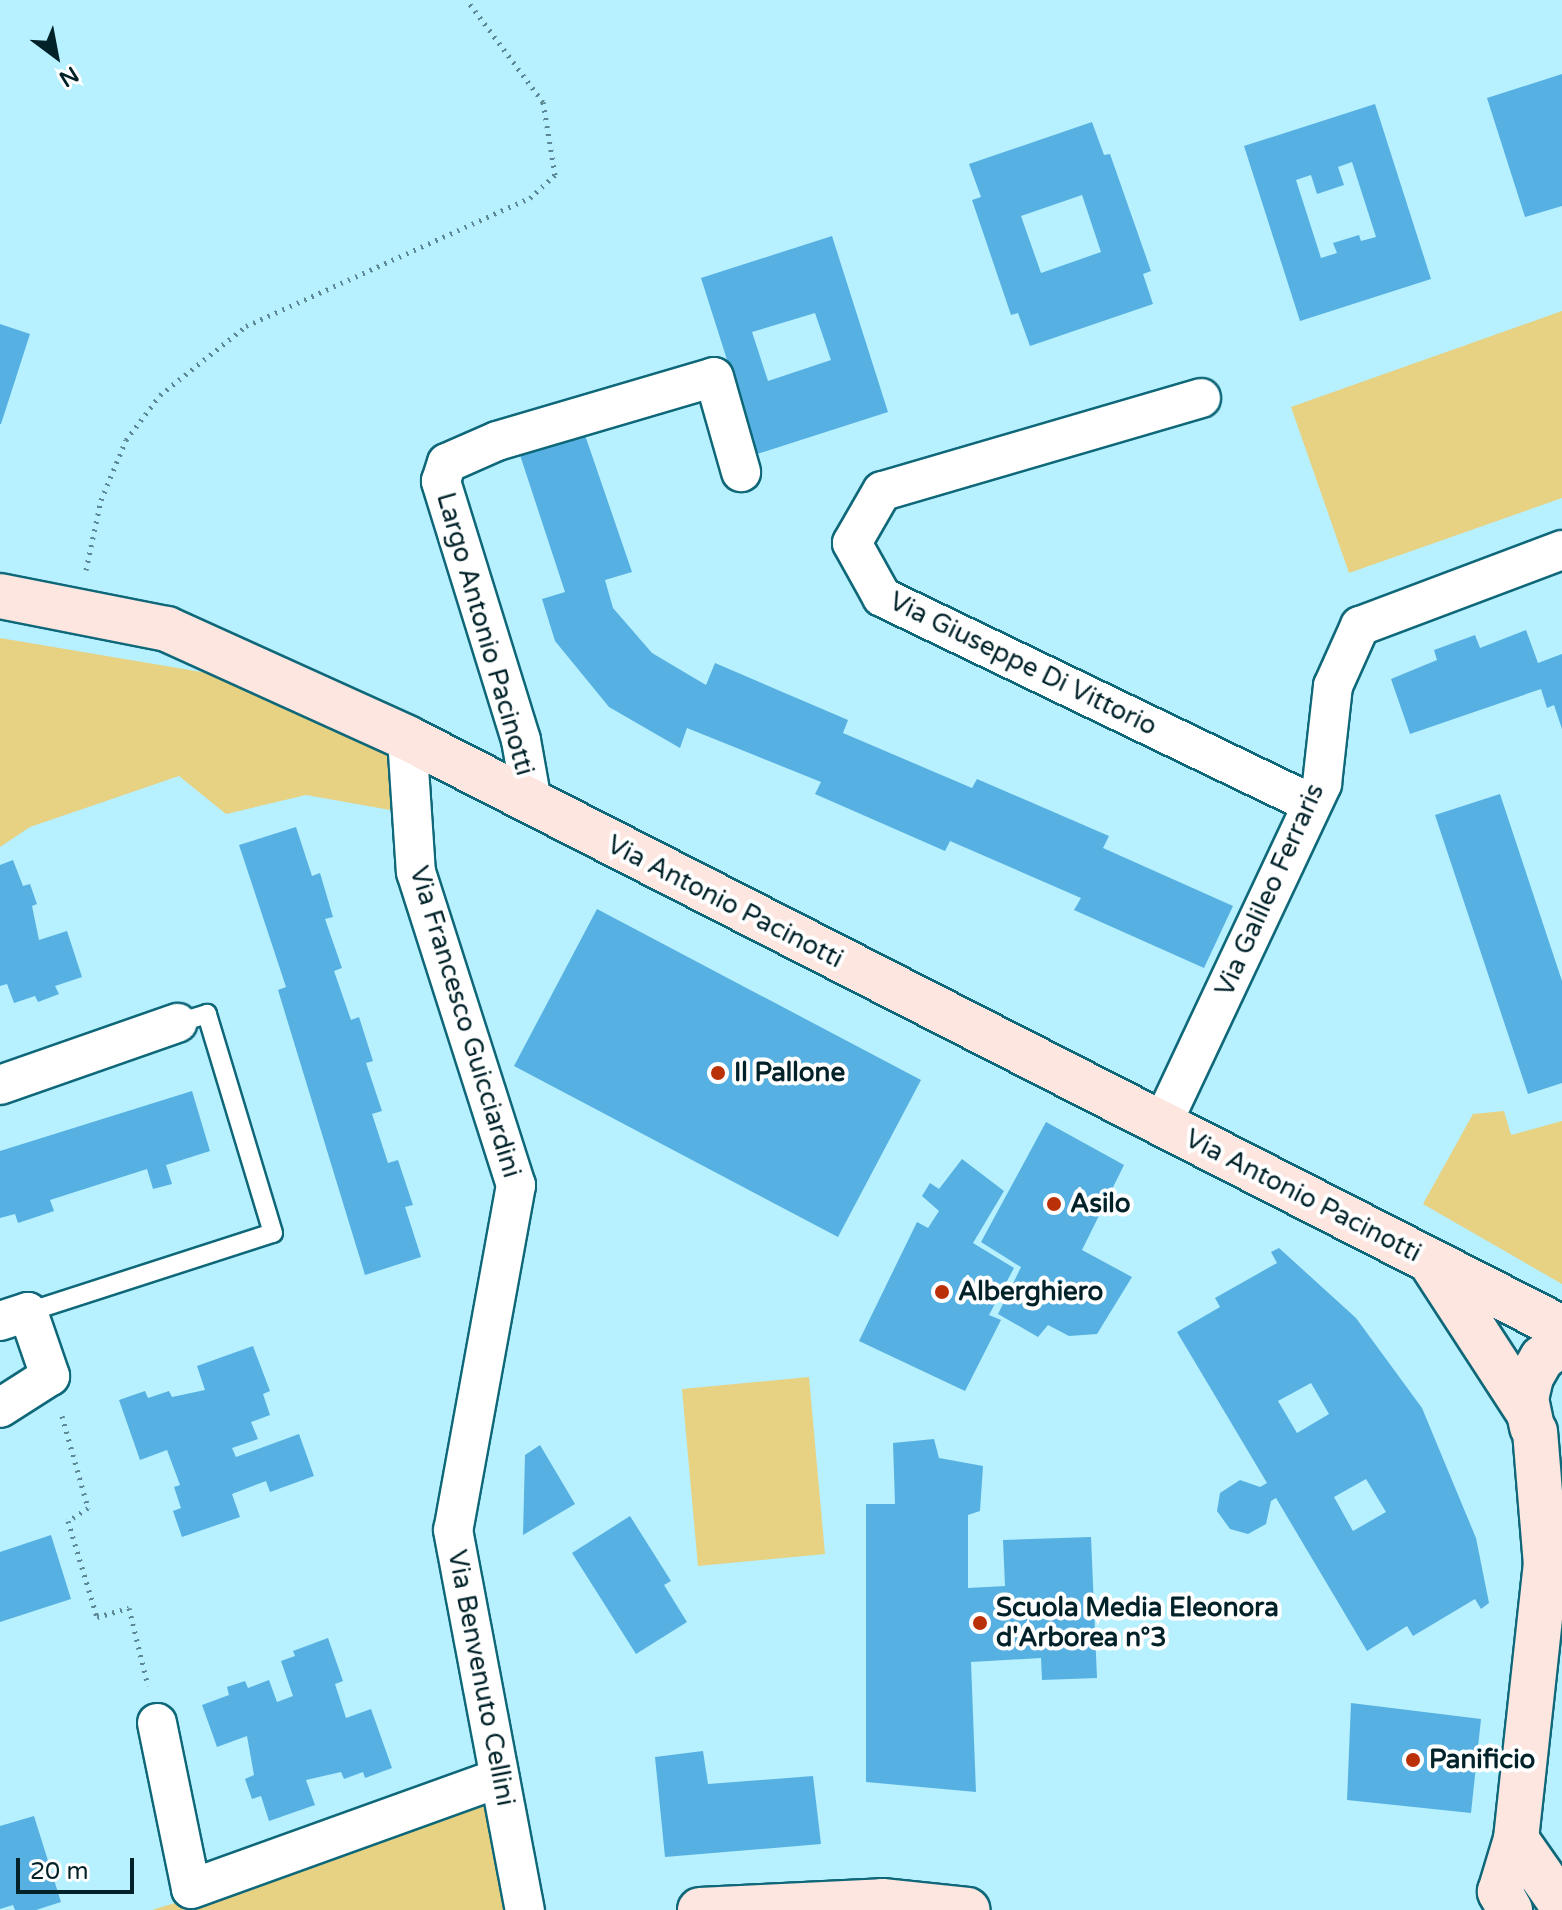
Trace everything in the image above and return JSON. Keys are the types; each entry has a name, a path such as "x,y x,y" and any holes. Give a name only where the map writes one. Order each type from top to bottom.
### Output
{"street":[{"name":"Largo Antonio Pacinotti","path":"532,802 521,740 441,481 447,463 497,441 714,377 741,472"},
{"name":"Via Giuseppe Di Vittorio","path":"1201,398 882,491 852,543 882,597 1312,804"},
{"name":"Via Galileo Ferraris","path":"1162,1124 1322,784 1333,686 1360,626 1562,550"},
{"name":"Via Antonio Pacinotti","path":"0,596 167,629 407,738 1562,1328"},
{"name":"Via Francesco Guicciardini","path":"407,738 416,872 516,1185 469,1445"},
{"path":"0,1085 177,1023"},
{"name":"Via Antonio Pacinotti","path":"1431,1262 1542,1434"},
{"path":"0,1408 50,1376 14,1316"},
{"path":"1562,1344 1542,1358 1531,1377 1542,1434 1554,1552 1516,1839 1500,1892 1510,1910 1535,1899 1562,1905"},
{"name":"Via Benvenuto Cellini","path":"469,1445 453,1530 525,1910"},
{"path":"157,1723 191,1889 500,1778"},
{"path":"1516,1839 1562,1905"},
{"path":"700,1910 882,1901 968,1910"}],"lane":[{"path":"14,1316 273,1233 207,1014 177,1023"}],"path":[{"path":"77,610 101,500 126,440 160,395 246,326 530,198 555,175 543,102 467,0"},
{"path":"50,1376 88,1508 68,1521 97,1617 129,1608 157,1723"}],"shaded area":[{"path":"1562,311 1562,498 1349,573 1291,407"},
{"path":"0,638 237,678 398,747 396,811 306,795 226,814 179,776 30,827 0,847"},
{"path":"1504,1111 1511,1135 1562,1121 1562,1284 1423,1204 1473,1114"},
{"path":"809,1377 825,1554 698,1566 682,1389"},
{"path":"490,1803 512,1910 152,1910 281,1871"}],"building":[{"path":"1562,74 1562,206 1525,217 1487,98"},
{"path":"1375,104 1431,279 1300,321 1244,146","holes":["1352,162 1376,237 1361,241 1359,235 1333,243 1337,253 1321,258 1296,180 1311,175 1317,194 1344,185 1338,167"]},
{"path":"1092,122 1104,155 1110,154 1151,271 1143,274 1153,304 1030,346 1018,313 1011,315 972,200 981,197 969,164","holes":["1082,195 1101,252 1041,273 1021,216"]},
{"path":"832,236 888,412 757,454 701,278","holes":["815,313 831,360 768,381 752,332"]},
{"path":"0,324 30,334 1,424 0,424"},
{"path":"585,435 632,572 605,580 613,608 652,653 706,685 715,663 848,720 843,733 972,788 977,779 1109,836 1103,848 1233,906 1204,968 1074,910 1081,898 950,841 945,851 815,794 821,782 687,728 680,748 609,707 555,641 542,599 565,592 519,452"},
{"path":"1526,630 1538,663 1562,654 1562,729 1554,705 1547,708 1541,689 1410,734 1391,679 1437,660 1434,650 1475,635 1480,648"},
{"path":"1500,794 1562,981 1562,1083 1528,1094 1435,815"},
{"path":"296,827 312,876 320,873 333,917 325,919 342,968 334,971 351,1020 359,1017 373,1061 366,1063 382,1111 372,1114 388,1163 398,1160 413,1205 405,1207 421,1257 365,1275 278,990 286,987 239,845"},
{"path":"13,860 23,886 30,884 37,904 32,906 39,940 67,931 82,977 55,986 59,994 38,1002 35,996 14,1003 7,984 0,986 0,865"},
{"name":"Il Pallone","path":"597,909 921,1080 838,1237 514,1066"},
{"path":"192,1091 210,1151 166,1165 172,1184 153,1189 147,1169 50,1200 54,1211 18,1223 15,1214 0,1218 0,1151"},
{"name":"Asilo","path":"1046,1122 1124,1165 1082,1250 1132,1277 1097,1334 1069,1336 1048,1325 1038,1337 998,1314 1021,1267 981,1242"},
{"name":"Alberghiero","path":"962,1159 1004,1191 973,1243 1014,1268 989,1315 1001,1320 965,1391 859,1341 917,1222 928,1228 939,1211 922,1196 930,1183 939,1189"},
{"path":"1279,1248 1356,1318 1422,1408 1476,1538 1489,1603 1481,1609 1475,1599 1413,1636 1407,1626 1367,1651 1276,1498 1271,1501 1266,1524 1248,1534 1230,1529 1217,1511 1220,1493 1240,1480 1260,1487 1267,1483 1177,1332 1220,1307 1215,1298 1277,1263 1271,1252","holes":["1311,1383 1329,1414 1297,1433 1278,1401","1366,1479 1386,1512 1353,1531 1334,1497"]},
{"path":"253,1346 270,1391 263,1394 270,1415 251,1422 258,1439 232,1448 236,1457 299,1434 314,1476 270,1492 266,1481 232,1494 240,1517 182,1537 173,1511 181,1508 174,1487 180,1485 167,1450 140,1460 119,1400 145,1391 148,1398 169,1391 172,1397 205,1390 197,1366"},
{"name":"Scuola Media Eleonora d'Arborea n°3","path":"934,1439 939,1458 983,1466 980,1511 968,1515 968,1588 1005,1586 1003,1540 1091,1537 1097,1678 1042,1680 1041,1658 971,1662 976,1792 866,1782 866,1504 895,1504 893,1443"},
{"path":"540,1445 575,1504 523,1535 525,1455"},
{"path":"630,1516 671,1581 664,1585 687,1622 636,1654 572,1553"},
{"path":"51,1535 71,1599 0,1622 0,1552"},
{"path":"328,1638 343,1681 335,1684 346,1718 371,1709 392,1768 365,1778 363,1772 344,1779 341,1772 306,1780 315,1805 269,1821 261,1796 252,1799 245,1779 254,1775 247,1736 217,1747 202,1705 229,1695 227,1687 245,1681 248,1688 269,1680 277,1702 293,1696 281,1661 295,1656 293,1651"},
{"name":"Panificio","path":"1351,1703 1481,1719 1471,1813 1347,1800"},
{"path":"703,1751 708,1784 813,1776 821,1844 665,1857 655,1757"},
{"path":"34,1816 61,1902 36,1910 15,1910 13,1905 0,1909 0,1826"}],"place":[{"name":"Il Pallone","path":"718,1073"},
{"name":"Asilo","path":"1054,1204"},
{"name":"Alberghiero","path":"942,1292"},
{"name":"Scuola Media Eleonora d'Arborea n°3","path":"980,1623"},
{"name":"Panificio","path":"1413,1760"}]}
